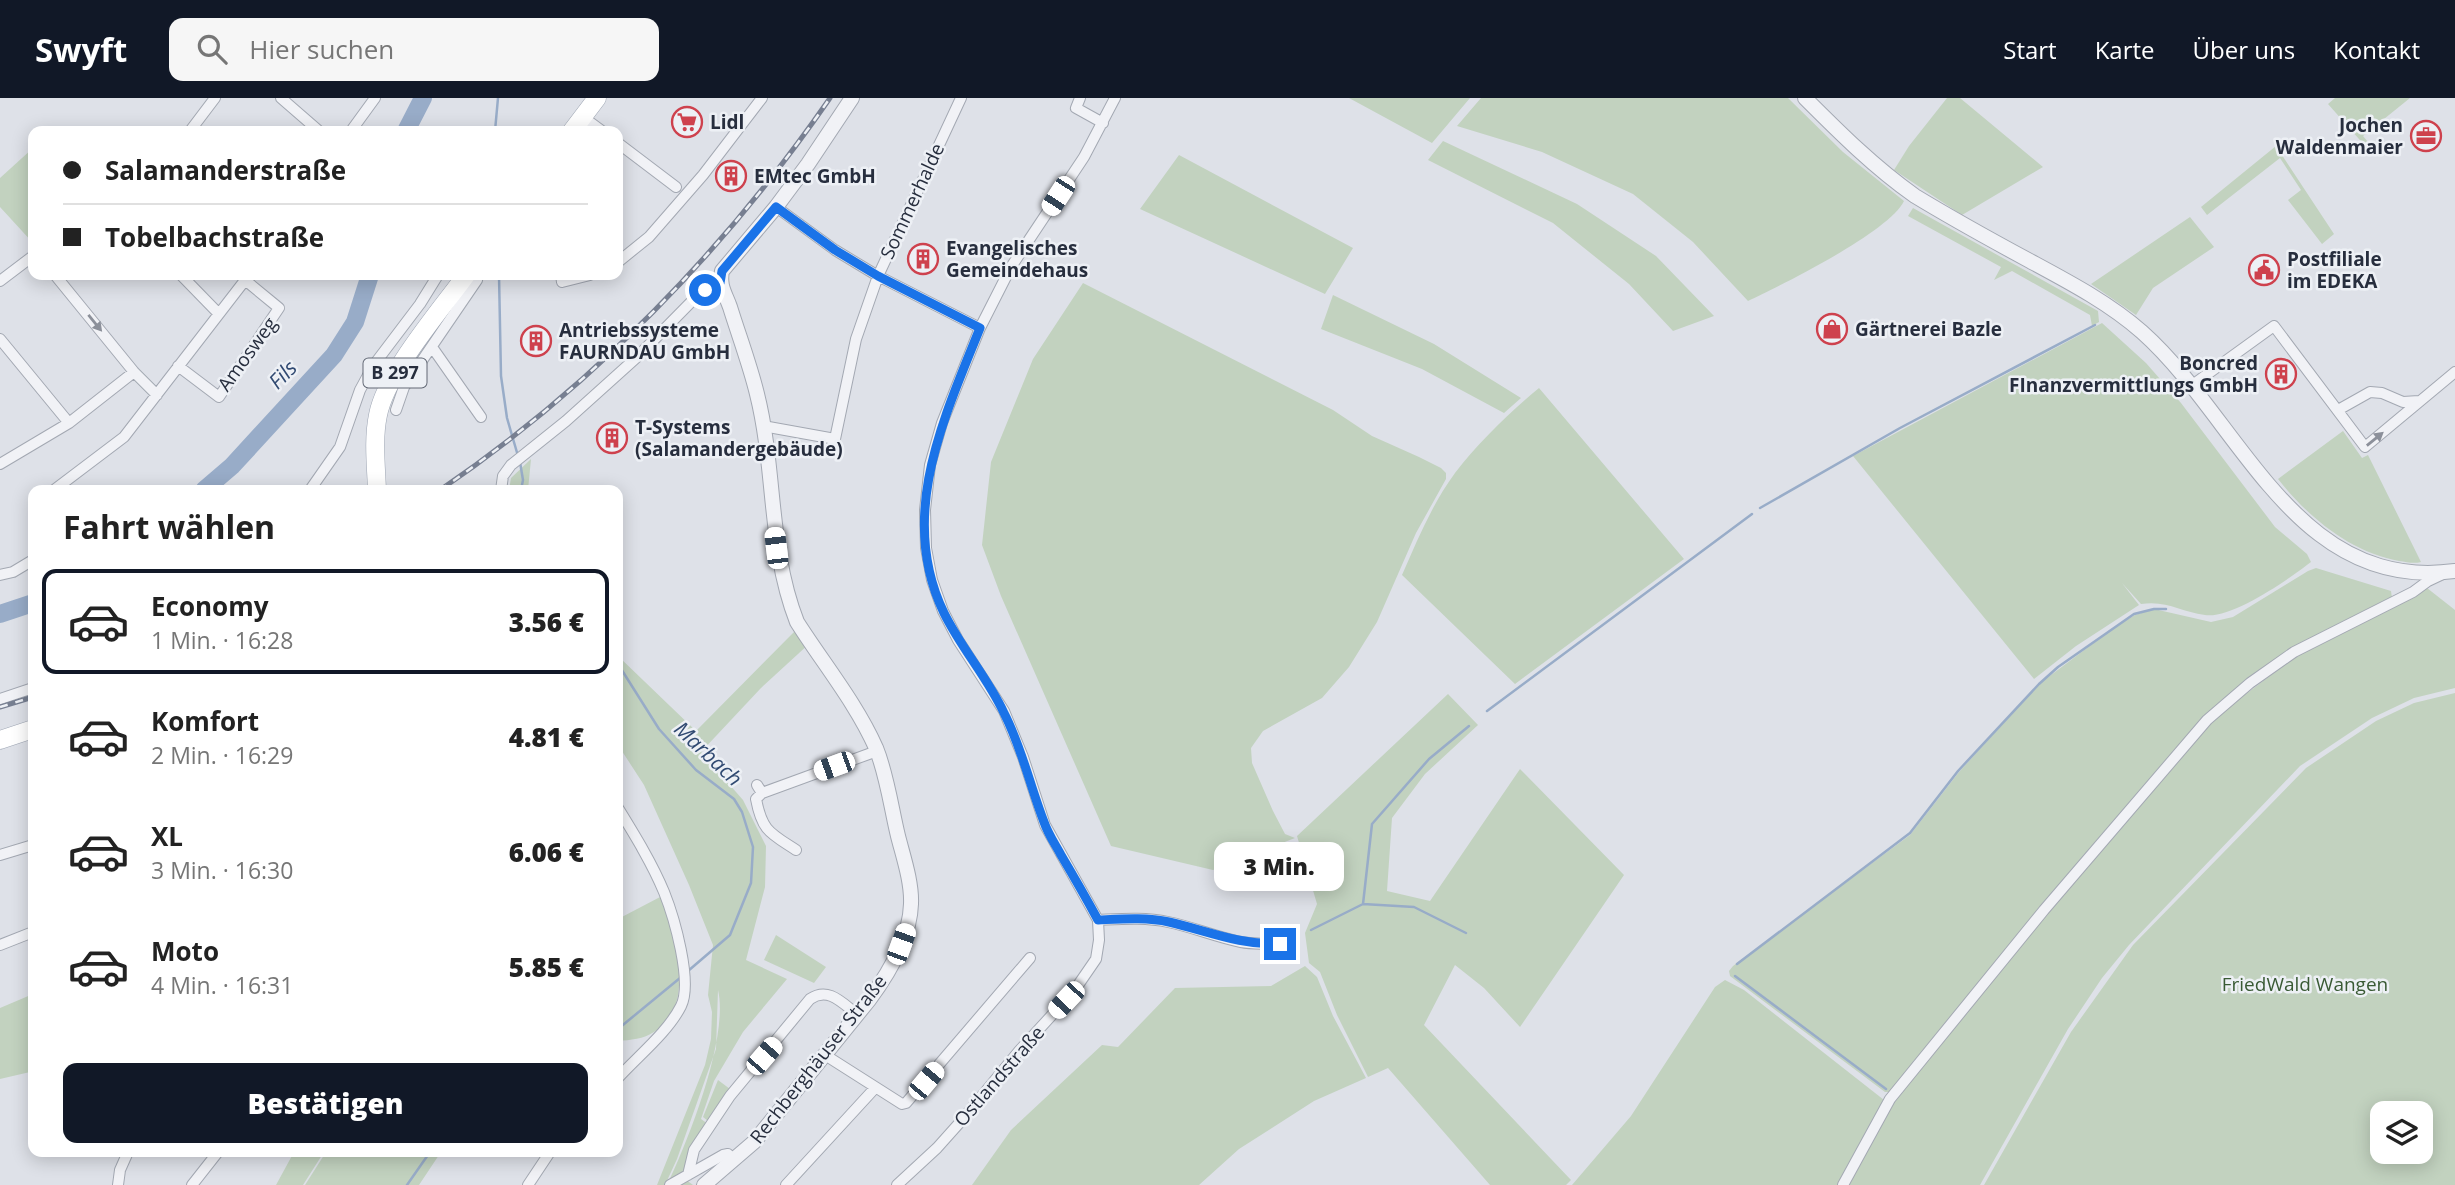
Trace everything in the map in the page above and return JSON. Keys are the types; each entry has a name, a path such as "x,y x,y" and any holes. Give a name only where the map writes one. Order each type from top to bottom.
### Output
{"main road":[{"path":"578,124 597,98"},
{"name":"B 297","path":"377,485 376,430 383,396 404,360 462,280"},
{"path":"0,740 28,731"}],"street":[{"path":"194,126 215,98"},
{"path":"281,98 312,126"},
{"path":"355,126 375,98"},
{"path":"623,258 649,237 704,174 762,98"},
{"path":"501,485 503,476 511,465 636,358 695,298 720,283 722,271 776,207 852,98"},
{"name":"Sommerhalde","path":"763,426 835,439 856,338 878,276 961,98"},
{"path":"1080,98 1076,108 1103,123"},
{"path":"1115,98 1084,157 1012,267 980,328 942,423 930,465 925,510 926,548 932,580 943,611 958,640 1004,711 1023,757 1045,825 1098,920 1168,922 1244,943 1280,944 1289,947"},
{"path":"1805,98 1853,147 1915,196 2109,306 2158,348 2191,386 2260,476 2309,528 2342,550 2369,562 2398,570 2451,572"},
{"path":"623,147 676,187"},
{"path":"776,207 835,250 878,276 980,328"},
{"path":"0,281 28,260"},
{"path":"59,280 134,372 158,395"},
{"path":"186,280 219,314"},
{"path":"61,485 124,437 246,280"},
{"name":"Amosweg","path":"178,366 219,397 279,308 250,280"},
{"path":"313,485 340,447 360,390 373,366 435,280"},
{"path":"396,410 404,387 477,280"},
{"name":"Rechberghäuser Straße","path":"704,1185 754,1142 880,985 908,925 911,902 901,847 877,751 868,731 792,611 776,548 757,393 720,283"},
{"path":"2191,386 2274,326 2365,447 2455,372"},
{"path":"0,339 69,422"},
{"path":"432,347 481,417"},
{"path":"0,464 69,422 134,372"},
{"path":"2338,411 2370,392 2382,393 2403,402 2419,401"},
{"path":"0,575 13,572 28,563"},
{"path":"1843,1185 1890,1099 2044,910 2207,719 2250,683 2294,652 2413,592 2428,581 2451,572"},
{"path":"0,699 28,690"},
{"path":"796,850 767,831 759,816 756,799 760,789 877,751"},
{"path":"623,817 664,893 682,955 686,989 681,1006 668,1026 623,1073"},
{"path":"0,855 28,847"},
{"name":"Ostlandstraße","path":"897,1185 937,1148 1086,977 1096,959 1098,920"},
{"path":"0,945 28,934"},
{"path":"825,1055 902,1104 906,1103 1030,958"},
{"path":"688,1175 694,1150 730,1096 810,999 817,994 829,994 858,1015"},
{"path":"786,1185 875,1088"},
{"path":"670,1185 723,1155 728,1154 734,1160"},
{"path":"118,1185 126,1157"},
{"path":"192,1185 214,1157"},
{"path":"528,1185 547,1157"}],"green space":[{"path":"1349,98 1470,98 1432,143"},
{"path":"1481,98 1788,98 1843,152 1904,201 1894,214 1857,242 1808,271 1748,301 1693,242 1633,194 1542,152 1457,126"},
{"path":"1947,98 1960,98 2043,167 1962,215 1894,170 1909,146"},
{"path":"2335,98 2410,98 2363,136 2377,153 2374,156 2328,104"},
{"path":"1443,141 1577,204 1656,256 1714,316 1673,331 1629,284 1553,223 1428,160"},
{"path":"2276,146 2334,234 2322,244 2288,200 2301,190 2280,158 2207,215 2201,207"},
{"path":"28,153 28,238 0,207 0,178"},
{"path":"1179,155 1353,248 1325,294 1140,209"},
{"path":"1913,208 2098,311 2099,322 2092,326 2090,315 2012,271 1994,280 2001,267 1908,216"},
{"path":"2190,217 2214,247 2153,288 2136,315 2091,284"},
{"path":"1083,283 1333,410 1372,436 1441,468 1446,473 1446,479 1416,533 1377,622 1349,667 1322,698 1263,731 1251,748 1252,763 1273,811 1285,834 1295,838 1213,870 1111,846 1001,596 982,545 991,462 1033,359"},
{"path":"1333,295 1434,344 1521,398 1504,413 1422,369 1321,329"},
{"path":"2102,323 2146,363 2181,403 2275,527 2307,554 2311,562 2260,596 2216,615 2196,614 2166,605 2141,604 2122,583 2139,605 2076,646 2034,679 1853,456"},
{"path":"1539,388 1684,559 1515,684 1402,575 1432,510 1455,473 1495,428"},
{"path":"2343,431 2362,458 2368,455 2421,562 2399,561 2381,556 2347,541 2303,507 2278,479"},
{"path":"531,459 528,485 510,485 511,478"},
{"path":"2316,568 2391,591 2392,598 2245,683 1890,1092 1885,1092 1730,976 1729,971 1733,966 1910,835 1959,772 2039,684 2115,627 2135,615 2154,609 2211,622 2233,617"},
{"path":"2427,588 2455,610 2455,688 2414,698 2372,718 2300,766 2129,945 2102,978 2068,1029 1980,1185 1846,1185 1895,1099 2063,894 2210,721 2295,657"},
{"path":"792,611 810,643 761,688 701,752 743,800 766,846 765,887 746,960 787,979 743,1032 714,1081 701,1119 708,1124 685,1179 693,1185 667,1185 705,1088 713,1057 677,1159 665,1185 657,1185 705,1065 711,1039 712,1012 708,995 713,945 644,785 623,753 623,661 696,731 794,632","holes":["718,990 720,1010 716,1041"]},
{"name":"FriedWald Wangen","path":"2455,693 2455,1185 1984,1185 2071,1032 2133,945 2306,768 2376,721 2414,703"},
{"path":"1448,694 1478,725 1425,774 1392,818 1387,891 1430,901 1520,769 1624,875 1520,1027 1484,988 1455,965 1424,1025 1571,1180 1566,1185 1490,1185 1388,1068 1368,1077 1337,1015 1320,972 1309,963 1305,933 1317,904 1297,836"},
{"path":"662,896 676,949 679,987 676,1005 668,1020 650,1034 623,1041 623,916"},
{"path":"776,935 826,967 814,983 764,960"},
{"path":"1305,966 1317,977 1333,1016 1366,1078 1314,1101 1239,1149 1199,1185 972,1185 1011,1130 1102,1045 1118,1047 1175,988 1271,986"},
{"path":"1725,980 1744,990 1884,1100 1883,1107 1839,1185 1572,1185 1631,1116 1715,987"},
{"path":"28,996 28,1072 0,1079 0,1008"},
{"path":"718,1080 730,1089 708,1121 703,1117"},
{"path":"291,1157 321,1157 303,1185 276,1185"},
{"path":"323,1157 438,1157 419,1185 305,1185"}],"waterway":[{"name":"Fils","path":"409,126 423,98"},
{"name":"Marbach","path":"495,126 498,98"},
{"name":"Fils","path":"210,485 232,466 334,355 355,322 368,280"},
{"name":"Marbach","path":"499,280 501,376 507,418 518,456"},
{"path":"1760,508 1900,428 2095,325"},
{"name":"Marbach","path":"520,462 522,485"},
{"path":"1487,711 1752,514"},
{"name":"Fils","path":"0,614 28,605"},
{"path":"1737,964 1910,833 1958,771 2058,667 2134,614 2166,609"},
{"name":"Marbach","path":"623,672 659,729 696,770 734,799 742,812 753,847 751,883 730,935 688,971"},
{"path":"1311,930 1363,904 1372,824 1429,759 1469,726"},
{"path":"1363,904 1414,907 1466,933"},
{"path":"1735,976 1886,1089"},
{"name":"Marbach","path":"623,1025 680,978"},
{"name":"Marbach","path":"407,1185 427,1157"}],"railway":[{"path":"447,485 551,406 653,312 746,209 830,98"},
{"path":"0,707 28,699"}],"place":[{"name":"Lidl","path":"687,122"},
{"name":"Jochen Waldenmaier","path":"2426,136"},
{"name":"EMtec GmbH","path":"731,176"},
{"name":"Evangelisches Gemeindehaus","path":"923,259"},
{"name":"Postfiliale im EDEKA","path":"2264,270"},
{"name":"Gärtnerei Bazle","path":"1832,329"},
{"name":"Antriebssysteme FAURNDAU GmbH","path":"536,341"},
{"name":"Boncred FInanzvermittlungs GmbH","path":"2281,374"},
{"name":"T-Systems (Salamandergebäude)","path":"612,438"}],"route":[{"path":"705,290 720,283 722,271 776,207 835,250 878,276 980,328 942,423 930,465 925,510 926,548 932,580 943,611 958,640 1004,711 1023,757 1045,825 1098,920 1168,922 1255,945 1280,944"}]}
